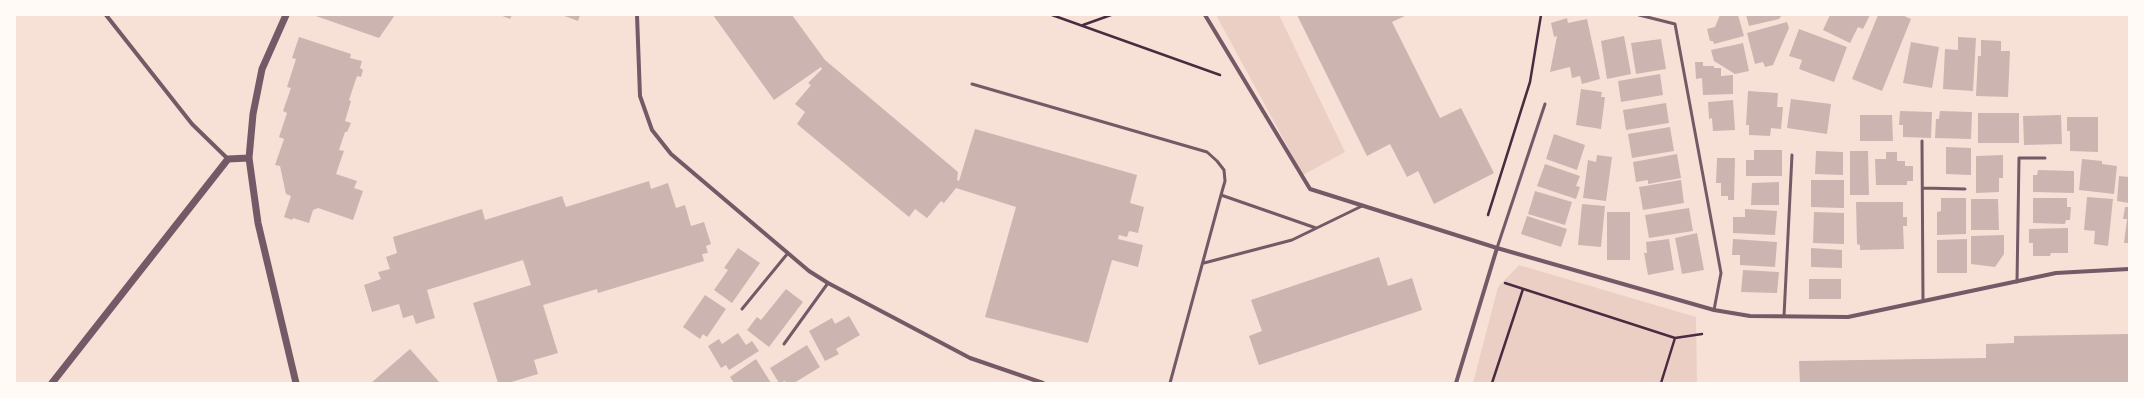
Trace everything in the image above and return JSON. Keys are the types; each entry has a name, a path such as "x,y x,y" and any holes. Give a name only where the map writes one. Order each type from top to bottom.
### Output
{"street":[{"path":"106,15 192,124 228,159 249,158"},
{"path":"286,15 279,27 262,69 253,114 249,158 258,223 296,383"},
{"path":"636,15 640,96 652,130 671,154 808,271 970,358 1043,383"},
{"path":"1205,15 1310,189 1479,243 1714,310 1750,316 1848,316 2056,273 2129,269"},
{"path":"52,383 228,159"},
{"path":"1456,383 1496,248"}],"lane":[{"path":"1639,15 1675,24 1720,272 1714,310"},
{"path":"972,84 1207,152 1224,170 1225,181 1204,263 1170,383"},
{"path":"1496,248 1545,104"},
{"path":"1922,141 1923,301"},
{"path":"1784,316 1792,155"},
{"path":"2017,282 2019,158 2045,158"},
{"path":"1923,188 1965,188"},
{"path":"1221,195 1316,228"},
{"path":"1204,263 1292,240 1362,206"},
{"path":"742,309 788,253"},
{"path":"784,344 828,283"}],"path":[{"path":"1052,15 1220,75"},
{"path":"1082,25 1111,15"},
{"path":"1479,243 1530,82 1541,15"},
{"path":"1488,277 1675,338 1702,334"},
{"path":"1492,383 1522,289"},
{"path":"1661,383 1675,338"}],"shaded area":[{"path":"1216,15 1279,15 1345,152 1303,175"},
{"path":"1519,265 1696,317 1697,383 1473,383 1498,287"}],"building":[{"path":"313,15 395,15 379,38"},
{"path":"500,15 512,15 510,19"},
{"path":"562,15 580,15 578,21"},
{"path":"713,15 792,15 825,60 958,172 957,180 959,181 975,129 1137,175 1130,203 1144,207 1138,233 1129,231 1127,237 1119,235 1118,239 1143,245 1138,267 1112,260 1088,343 985,317 1016,207 956,188 944,203 941,201 927,218 915,209 909,217 797,124 805,112 795,104 811,85 808,83 822,69 821,67 774,100"},
{"path":"1297,15 1407,15 1392,22 1440,118 1461,108 1494,173 1434,204 1418,171 1407,177 1390,144 1367,156"},
{"path":"1720,15 1738,15 1744,36 1714,44 1713,41 1710,41 1707,29 1715,27"},
{"path":"1746,15 1782,15 1779,19 1749,26"},
{"path":"1830,15 1870,15 1863,29 1858,27 1850,43 1823,30"},
{"path":"1878,15 1902,15 1911,19 1882,91 1852,79"},
{"path":"1567,18 1568,23 1587,19 1600,79 1582,84 1580,76 1572,78 1570,67 1550,72 1557,36 1554,37 1551,23"},
{"path":"1787,22 1789,28 1773,65 1765,67 1763,62 1755,64 1747,33"},
{"path":"1799,29 1847,47 1834,82 1799,69 1802,60 1789,56"},
{"path":"1624,36 1631,74 1607,79 1601,41"},
{"path":"299,37 351,54 350,58 362,61 360,68 363,70 361,77 357,76 349,100 351,101 345,121 351,123 347,132 345,132 339,150 344,151 336,174 357,181 354,188 363,191 353,220 318,208 313,210 309,223 284,217 291,196 286,194 280,166 275,165 284,139 279,137 287,113 283,111 291,88 287,87 296,59 292,58"},
{"path":"1958,37 1976,38 1973,91 1943,89 1945,49 1958,50"},
{"path":"1661,39 1666,69 1636,74 1631,43"},
{"path":"1981,40 2001,41 2001,51 2010,51 2008,97 1976,96 1978,56 1981,56"},
{"path":"1911,42 1939,47 1932,88 1903,83"},
{"path":"1743,43 1749,71 1735,74 1714,61 1711,50"},
{"path":"1695,62 1703,62 1703,66 1714,66 1714,68 1721,68 1721,76 1733,75 1733,94 1703,95 1702,78 1696,79"},
{"path":"1660,74 1663,95 1621,102 1618,81"},
{"path":"1581,89 1602,92 1601,97 1605,97 1601,129 1576,125"},
{"path":"1748,91 1778,93 1777,107 1783,107 1781,129 1771,128 1770,136 1749,135 1749,125 1746,125"},
{"path":"1791,99 1831,104 1827,134 1787,128"},
{"path":"1733,100 1735,130 1713,131 1712,118 1709,119 1708,102"},
{"path":"1666,103 1669,123 1626,130 1623,110"},
{"path":"1900,111 1932,112 1931,138 1903,137 1903,125 1899,125"},
{"path":"1940,111 1972,112 1971,139 1935,138 1936,119 1939,119"},
{"path":"1978,113 2019,113 2019,143 1978,143"},
{"path":"1860,115 1892,115 1893,141 1860,141"},
{"path":"2061,115 2062,144 2024,145 2023,116"},
{"path":"2067,117 2098,117 2098,152 2070,151 2070,131 2067,131"},
{"path":"1670,127 1674,151 1632,158 1628,134"},
{"path":"1554,134 1585,145 1577,170 1546,159"},
{"path":"1946,147 1971,148 1971,175 1946,174"},
{"path":"1754,150 1782,150 1782,176 1746,176 1746,160 1754,160"},
{"path":"1816,151 1843,152 1843,175 1815,174"},
{"path":"1850,151 1868,151 1869,195 1850,195"},
{"path":"1886,152 1897,152 1897,161 1905,161 1905,166 1913,166 1913,181 1907,181 1907,185 1876,185 1875,159 1886,159"},
{"path":"1677,154 1681,178 1648,184 1648,180 1636,182 1633,162"},
{"path":"1597,155 1612,157 1606,201 1583,198 1588,160 1596,162"},
{"path":"2003,155 2003,178 1999,178 1999,192 1976,193 1976,156"},
{"path":"1717,158 1735,158 1734,200 1728,200 1728,196 1721,196 1721,183 1716,183"},
{"path":"2082,159 2102,161 2102,164 2117,166 2114,194 2079,190"},
{"path":"1545,164 1580,176 1576,186 1580,187 1576,199 1537,186"},
{"path":"2038,170 2074,171 2074,193 2033,192 2033,175 2037,175"},
{"path":"2119,176 2129,177 2129,203 2117,201"},
{"path":"1681,180 1684,203 1643,210 1639,187"},
{"path":"1811,180 1844,180 1844,208 1811,207"},
{"path":"649,181 651,189 668,183 676,208 685,205 691,226 704,222 711,244 706,246 708,253 702,254 704,261 598,293 597,289 543,305 558,353 534,360 538,374 508,383 498,383 473,303 531,285 523,260 427,290 435,318 416,324 413,315 403,318 399,304 372,312 364,285 381,279 378,272 390,269 386,257 397,253 393,237 482,209 485,220 562,196 566,207"},
{"path":"1779,182 1779,205 1751,205 1752,183"},
{"path":"1535,191 1572,202 1565,225 1528,214"},
{"path":"2087,197 2113,199 2108,246 2094,244 2095,231 2084,230"},
{"path":"1941,198 1966,198 1966,234 1937,235 1937,212 1941,211"},
{"path":"2033,198 2067,198 2067,207 2071,207 2070,220 2066,220 2065,224 2033,223"},
{"path":"1971,199 1998,199 1999,230 1971,230"},
{"path":"1856,202 1903,202 1903,217 1907,217 1907,226 1903,226 1904,249 1860,250 1860,245 1857,244"},
{"path":"1582,204 1605,206 1601,247 1578,245"},
{"path":"2125,207 2129,207 2129,243 2124,243 2127,219 2123,219"},
{"path":"1689,208 1693,231 1649,238 1645,215"},
{"path":"1745,209 1777,211 1775,235 1733,233 1733,217 1745,217"},
{"path":"1607,212 1630,212 1630,260 1607,260"},
{"path":"1814,212 1844,213 1844,244 1813,243"},
{"path":"1527,216 1567,229 1561,247 1521,234"},
{"path":"2068,228 2068,253 2051,253 2050,256 2033,256 2033,243 2029,243 2029,229"},
{"path":"1697,233 1704,270 1682,274 1675,238"},
{"path":"2004,235 2004,254 1995,267 1971,264 1971,236"},
{"path":"1669,239 1674,270 1648,275 1644,253 1647,253 1646,242"},
{"path":"1733,239 1777,242 1775,267 1740,265 1740,255 1732,255"},
{"path":"1967,239 1967,273 1937,273 1937,240"},
{"path":"738,248 760,263 732,303 714,290 728,270 724,268"},
{"path":"1811,248 1842,250 1842,268 1811,267"},
{"path":"1379,257 1388,286 1412,278 1422,310 1259,365 1249,336 1262,331 1251,300"},
{"path":"1743,270 1779,272 1777,293 1741,292"},
{"path":"1809,279 1841,279 1841,299 1809,299"},
{"path":"786,289 803,302 769,347 747,330 757,317 761,320"},
{"path":"705,295 726,309 707,337 703,334 700,339 683,327"},
{"path":"849,316 860,335 836,349 839,354 825,361 809,331 832,318 835,324"},
{"path":"738,333 746,345 752,341 759,351 729,370 726,365 721,368 708,346 719,339 722,344"},
{"path":"2129,334 2129,383 1800,383 1799,361 1986,358 1986,344 2014,343 2014,336"},
{"path":"807,345 820,367 794,383 786,383 785,381 779,383 770,368"},
{"path":"410,349 440,383 371,383"},
{"path":"756,359 771,383 734,383 730,377"}]}
